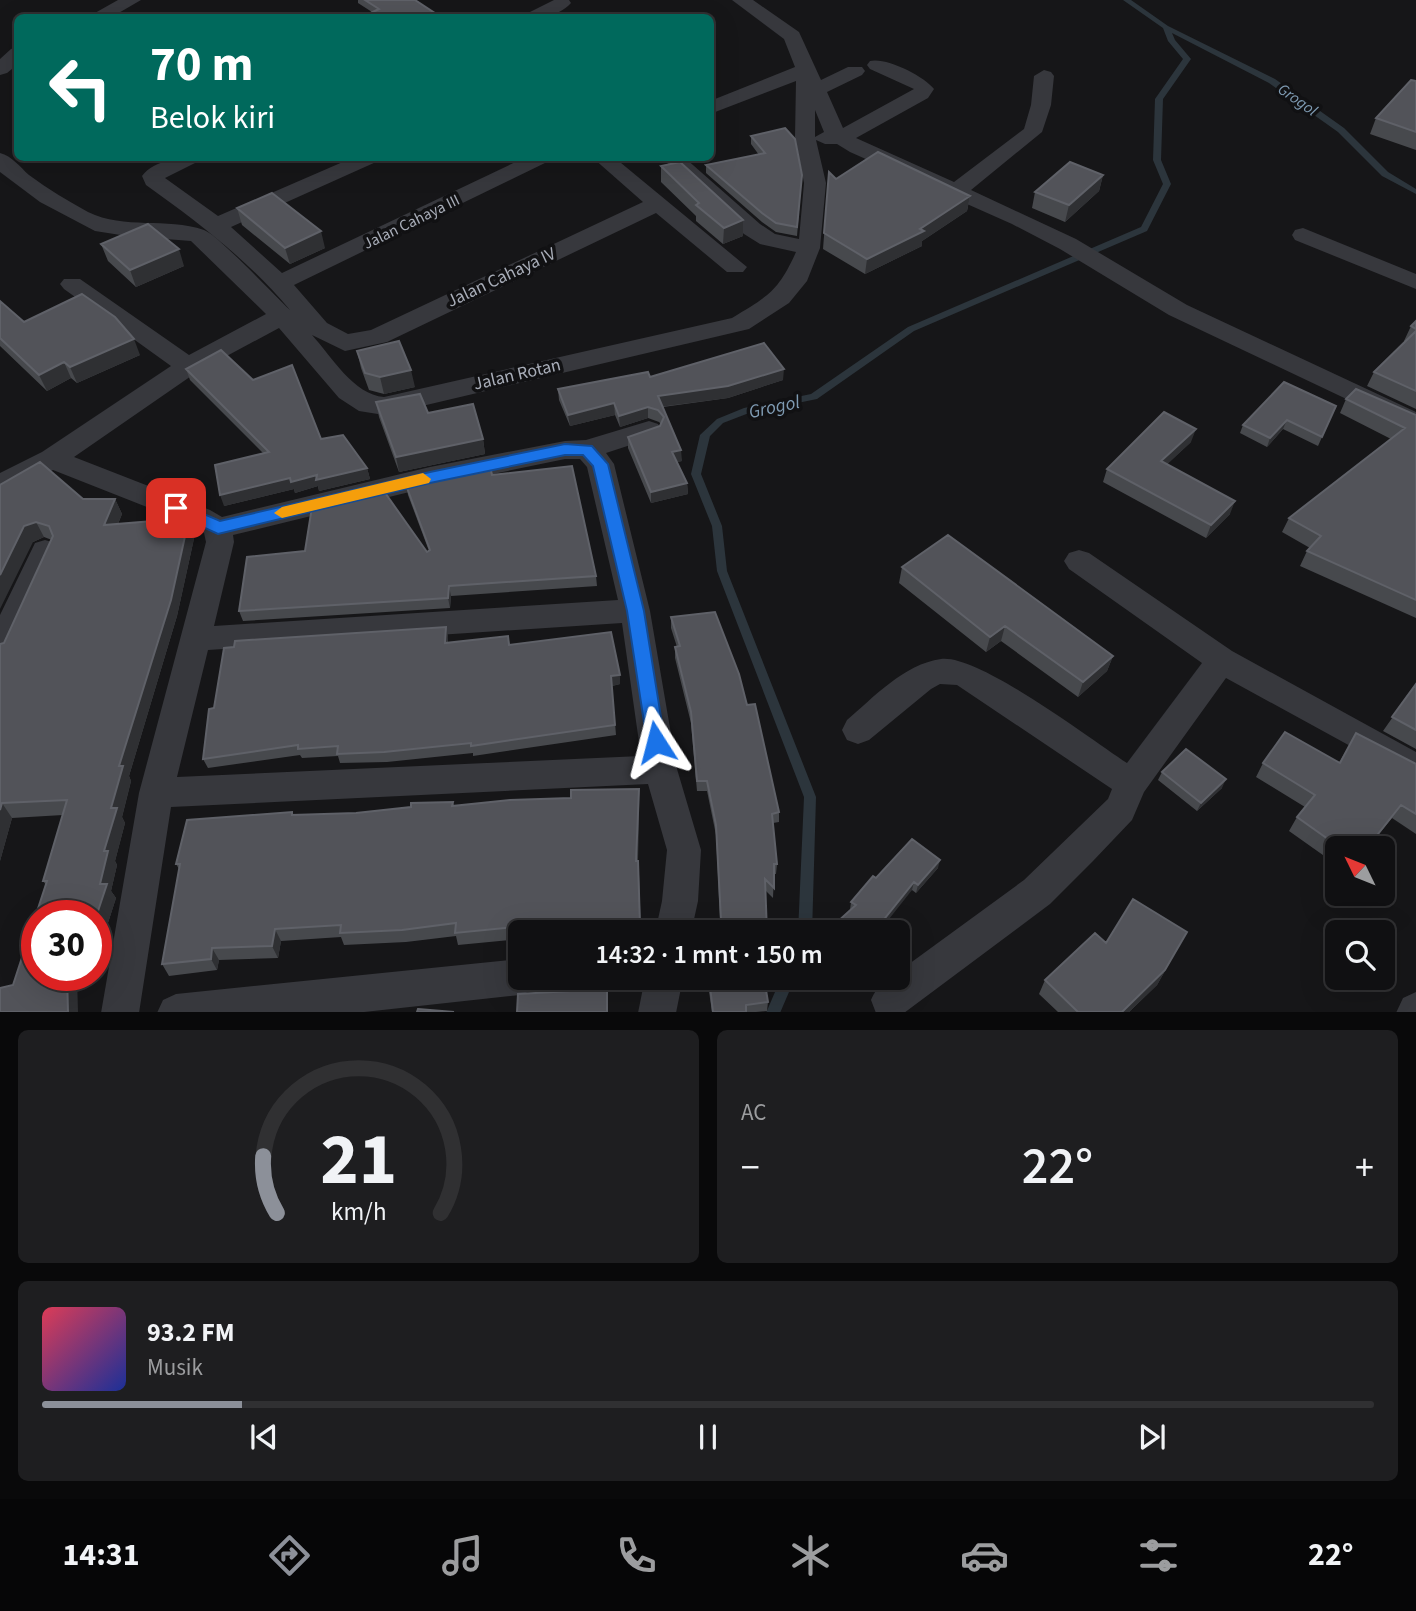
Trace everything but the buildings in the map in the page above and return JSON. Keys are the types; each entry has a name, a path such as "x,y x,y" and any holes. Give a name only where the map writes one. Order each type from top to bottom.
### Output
{"street":[{"path":"103,14 132,0"},
{"name":"Jalan Rotan","path":"0,159 9,171 84,218 105,226 184,232 199,236 282,316 348,393 368,405 384,406 740,324 781,298 795,281 809,248 815,183 805,137 811,80 792,36 741,0"},
{"path":"536,14 562,3"},
{"path":"0,38 10,59"},
{"path":"805,137 841,138 920,94 924,89 919,83 877,65"},
{"path":"714,107 811,80 855,71"},
{"path":"956,191 1032,132 1037,124 1044,76"},
{"path":"811,80 825,108 830,127 841,138 884,161 985,202 1068,244 1178,310 1416,423"},
{"path":"184,161 153,176 154,180 213,223 280,283"},
{"path":"213,223 223,222 362,161"},
{"name":"Jalan Cahaya III","path":"280,283 534,161"},
{"path":"606,161 735,267"},
{"path":"676,161 752,229 768,239 809,248"},
{"name":"Jalan Cahaya IV","path":"280,283 318,328 345,343 378,336 656,204"},
{"path":"1303,235 1416,282"},
{"path":"72,284 188,366"},
{"path":"0,485 52,459 188,366 282,316"},
{"path":"52,459 200,517 218,528 430,477 565,450 587,449 649,430"},
{"path":"587,449 600,464 635,611 660,769 684,850 676,920"},
{"path":"120,1012 156,793 220,542 218,528"},
{"path":"0,648 45,551"},
{"path":"1079,561 1221,660 1416,768"},
{"path":"194,639 635,611"},
{"path":"890,1000 1037,892 1081,850 1119,809 1131,784 1221,660"},
{"path":"858,730 922,679 936,672 956,672 975,679 1131,784"},
{"path":"156,793 660,769"},
{"path":"195,1012 365,1003 508,979"},
{"path":"657,1012 662,990"}],"waterway":[{"name":"Grogol","path":"1126,0 1166,27"},
{"name":"Grogol","path":"805,920 810,797 722,571 717,526 696,474 705,435 720,421 747,410 814,397 911,329 1144,229 1167,184 1157,160 1159,99 1187,59 1172,41 1166,27"},
{"name":"Grogol","path":"1166,27 1272,81 1341,130 1385,174 1416,192"},
{"name":"Grogol","path":"773,1012 783,990"}],"slow traffic":[{"path":"282,513 423,479"}],"route":[{"path":"176,508 200,517 218,528 430,477 565,450 587,449 600,464 635,611 656,742"}]}
